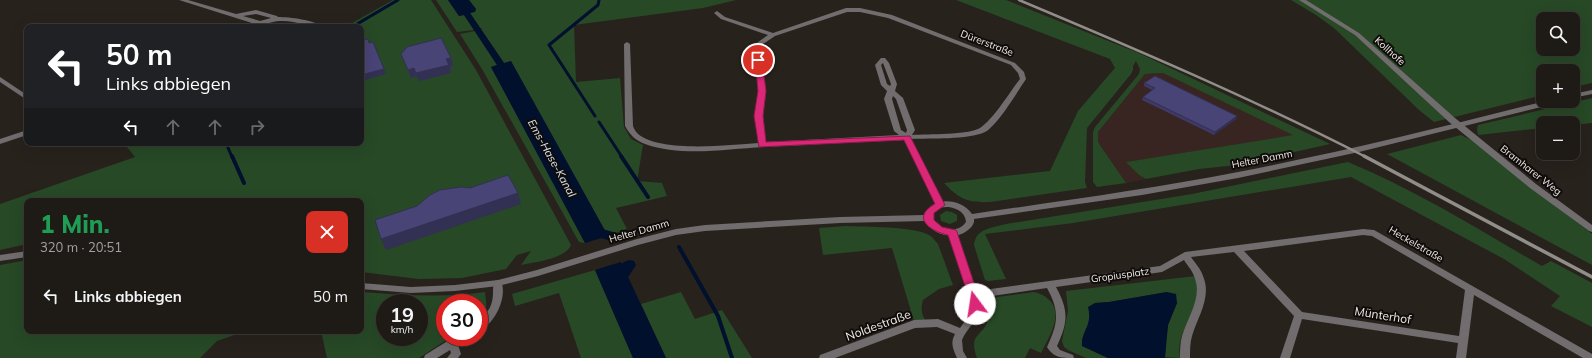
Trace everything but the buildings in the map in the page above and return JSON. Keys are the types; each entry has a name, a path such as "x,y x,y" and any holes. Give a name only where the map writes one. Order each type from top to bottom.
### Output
{"street":[{"path":"182,0 259,23 278,18 286,18 309,24"},
{"name":"Kollhofe","path":"1302,0 1357,34 1458,125"},
{"name":"Dürerstraße","path":"627,44 629,126 635,135 643,140 668,147 723,148 969,134 982,130 991,123 1022,79 1021,72 1014,64 890,16 860,10 846,10 773,35"},
{"path":"234,16 256,12 278,18"},
{"path":"717,13 723,18 773,35"},
{"path":"762,145 759,116 762,91 757,45 773,35"},
{"path":"0,79 24,96"},
{"path":"906,138 911,130 900,98 891,91 888,99 898,131 906,138 941,205"},
{"path":"1580,95 1592,92"},
{"name":"Helter Damm","path":"970,217 1142,192 1238,175 1359,150 1536,106"},
{"name":"Bramharer Weg","path":"1458,125 1533,186 1592,229"},
{"path":"0,142 24,133"},
{"path":"941,205 957,206 964,210 970,217 970,222 967,227 960,231 952,232 943,231 936,228 930,223 928,218 930,211 941,205"},
{"name":"Helter Damm","path":"364,286 410,290 455,288 498,283 538,273 637,242 676,232 704,228 795,222 928,218"},
{"path":"952,232 973,295 974,312 970,321 960,332 957,340 962,358"},
{"name":"Heckelstraße","path":"1185,255 1363,232 1374,233 1591,358"},
{"path":"1237,249 1299,315 1285,358"},
{"path":"0,258 24,254"},
{"path":"1185,255 1200,276 1201,293 1198,309 1186,336 1183,350 1185,358"},
{"name":"Gropiusplatz","path":"973,295 1162,269 1185,255"},
{"path":"488,318 493,314 496,307 498,283"},
{"path":"1050,285 1063,312 1060,331 1052,347 1057,353 1069,358"},
{"path":"1461,358 1470,288"},
{"name":"Münterhof","path":"1299,315 1463,340"},
{"name":"Noldestraße","path":"824,358 914,324 938,323 960,332"},
{"path":"429,358 447,346"},
{"path":"452,358 456,354 453,346"}],"shaded area":[{"path":"1163,73 1293,135 1127,162 1139,175 1146,179 1126,183 1098,142 1098,132 1145,74"}],"green space":[{"path":"393,0 431,0 476,70 571,245 568,250 556,257 521,265 531,251 517,255 506,269 462,278 419,279 364,272 364,198 24,198 24,245 0,250 0,204 135,157 127,147 129,146 364,146 364,24 350,24"},
{"path":"436,0 448,0 459,16 464,15 474,30 457,32"},
{"path":"469,0 736,0 703,8 574,25 576,82 620,78 624,127 631,139 643,145 637,181 662,183 667,196 616,208 627,229 608,236 511,62 504,63 481,29 483,28 480,28 470,13 476,9"},
{"path":"956,0 1006,0 1141,54 1330,144 1237,165 1199,169 1146,179 1139,175 1126,162 1293,135 1163,73 1145,74 1098,132 1098,142 1126,183 1097,187 1093,182 1093,132 1095,127 1139,74 1140,69 1136,61 1131,74 1087,128 1085,182 1087,188 990,202 976,202 964,199 954,193 944,183 1050,171 1078,111 1115,68 1110,59"},
{"path":"1291,0 1592,0 1592,83 1580,86 1580,64 1536,64 1536,97 1434,122 1419,110 1334,28"},
{"path":"475,31 497,65 491,67 585,243 579,242 482,69 460,34"},
{"path":"1592,98 1592,123 1580,124 1580,116 1536,116 1536,129 1478,135 1478,125 1550,108 1580,108 1580,101"},
{"path":"1461,135 1473,141 1592,234 1592,265 1387,154"},
{"path":"1348,162 1423,198 1542,266 1551,261 1592,283 1592,327 1551,306 1560,296 1504,259 1351,177 1073,223 985,234 1006,279 985,280 974,245 975,239 981,232 1006,224 1192,194"},
{"path":"946,211 957,215 957,221 950,224 941,221 940,215"},
{"path":"846,226 901,228 922,232 933,238 938,244 953,285 939,289 923,300 922,310 925,320 914,321 892,248 823,255 819,228"},
{"path":"24,261 24,334 237,334 217,341 200,358 0,358 0,265"},
{"path":"595,270 633,358 581,358 559,293 515,306 512,294"},
{"path":"1196,276 1196,299 1192,314 1181,337 1179,350 1180,358 1164,357 1168,325 1177,303 1167,292 1095,303 1088,328 1082,339 1082,346 1108,358 1086,358 1064,347 1062,341 1068,311 1066,291"},
{"path":"364,292 392,294 376,294 376,346 428,346 428,295 436,295 436,346 437,346 419,358 327,358 322,334 364,334"},
{"path":"485,292 485,294 470,294"},
{"path":"681,292 695,319 722,310 752,358 666,358 641,304"},
{"path":"1034,292 1041,294 1046,298 1053,305 1055,311 1054,325 1041,353 1030,348 1025,358 977,358 974,344 977,336 988,320 990,298"}],"water":[{"path":"448,0 469,0 476,9 475,12 470,13 504,63 511,61 608,236 585,243 491,67 497,65 464,15 459,16"},
{"path":"621,262 666,358 633,358 595,270"},
{"path":"1167,292 1176,294 1177,303 1168,325 1165,358 1108,358 1082,346 1083,336 1089,319 1088,307 1095,303"}],"waterway":[{"path":"357,24 398,0"},
{"path":"595,116 549,45 598,5 599,0"},
{"path":"599,122 622,157"},
{"path":"227,146 232,157"},
{"path":"232,156 244,183"},
{"path":"621,156 648,197"},
{"name":"Ems-Hase-Kanal","path":"592,231 615,237"},
{"path":"679,247 718,316 732,358"},
{"name":"Ems-Hase-Kanal","path":"618,283 617,281 629,265"}],"railway":[{"path":"1019,0 1237,95 1365,156"},
{"path":"1365,156 1592,277"}],"route":[{"path":"758,60 762,91 759,116 762,145 906,138 941,205 933,208 928,214 930,223 939,230 952,232 975,304"}]}
